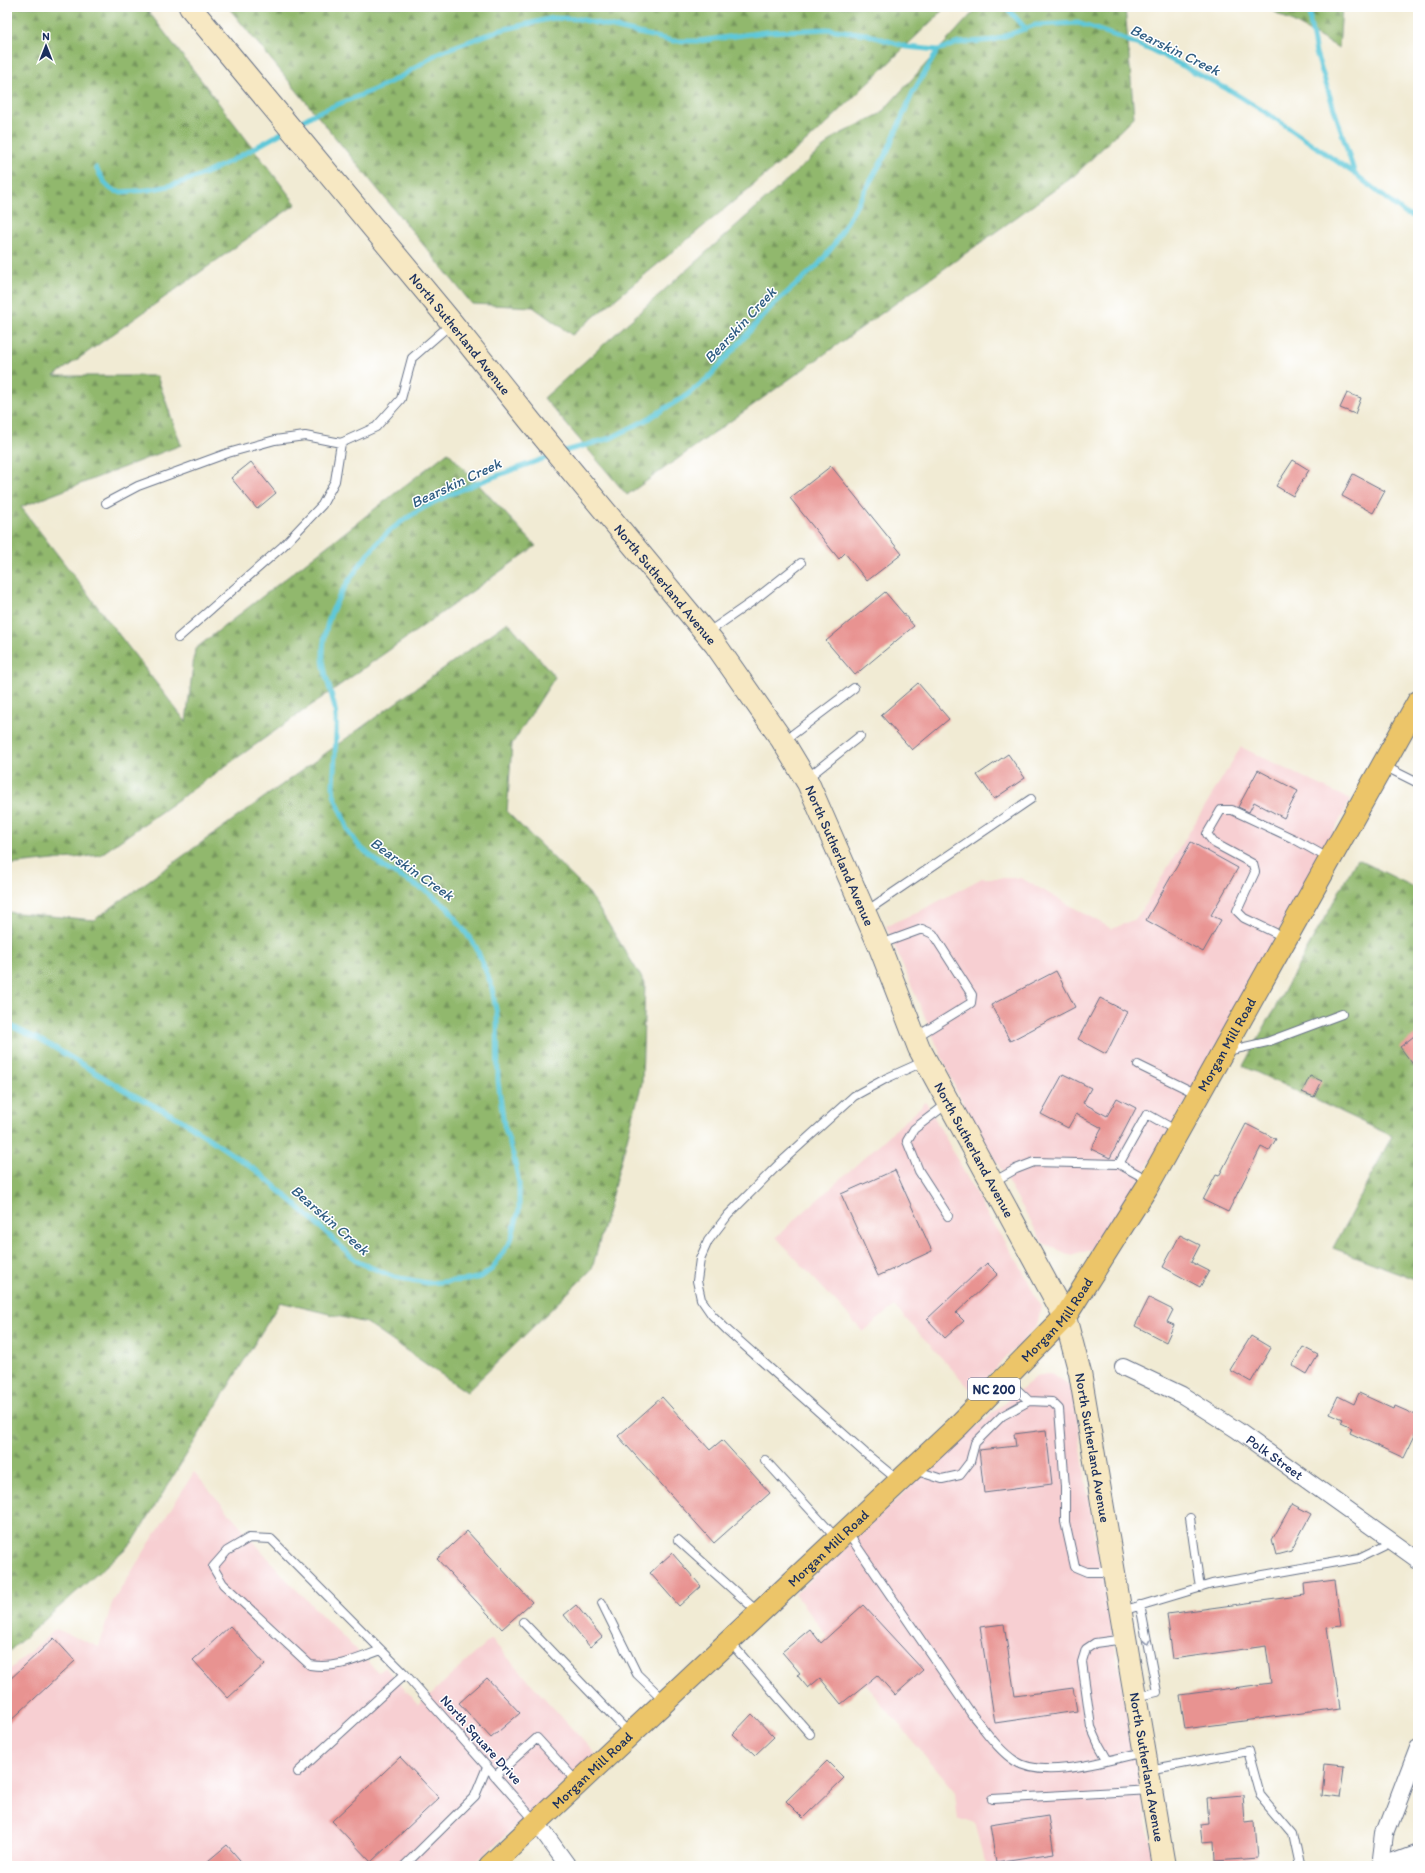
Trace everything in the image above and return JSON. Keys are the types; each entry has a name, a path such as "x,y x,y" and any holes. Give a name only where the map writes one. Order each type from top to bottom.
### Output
{"main road":[{"name":"Morgan Mill Road","path":"490,1866 905,1475 1065,1317 1151,1181 1418,702"}],"street":[{"name":"North Sutherland Avenue","path":"190,7 452,323 531,422 706,634 783,742 805,779 864,912 915,1038 1065,1317 1080,1373 1114,1572 1130,1608 1126,1639 1164,1866"},
{"name":"Polk Street","path":"1123,1367 1182,1395 1237,1430 1418,1560"},
{"path":"1380,1866 1385,1834 1418,1748"},
{"path":"537,1823 568,1866"},
{"path":"1380,1866 1418,1851"}],"lane":[{"path":"106,503 138,486 228,453 275,440 305,436 341,443 376,426 401,399 412,358 452,323"},
{"path":"178,638 283,546 322,505 335,481 341,443"},
{"path":"706,634 753,601 801,563"},
{"path":"783,742 854,688"},
{"path":"805,779 860,736"},
{"path":"1383,765 1418,783"},
{"path":"864,912 1031,799"},
{"path":"1287,939 1244,918 1237,911 1255,872 1254,864 1214,844 1207,834 1221,810 1232,810 1294,839 1330,860"},
{"path":"878,945 922,929 933,934 972,994 971,1003 915,1038"},
{"path":"1224,1052 1267,1042 1342,1014"},
{"path":"926,1060 887,1078 854,1096 779,1164 728,1215 708,1241 700,1259 698,1281 701,1299 712,1315 727,1330 865,1453 905,1475 942,1479 960,1475 970,1462 975,1443 1002,1416 1029,1401 1052,1402 1059,1409 1064,1472 1065,1522 1075,1567 1087,1572 1114,1572"},
{"path":"1138,1065 1199,1096"},
{"path":"948,1216 919,1171 907,1140 914,1129 949,1103"},
{"path":"1119,1164 1147,1114 1179,1132"},
{"path":"992,1182 1016,1169 1034,1162 1119,1164 1151,1181"},
{"path":"1004,1378 1029,1401"},
{"path":"765,1460 842,1535 973,1716 996,1743 1015,1761 1032,1768 1055,1769 1079,1767 1107,1759 1148,1771"},
{"path":"1190,1518 1200,1588"},
{"name":"North Square Drive","path":"381,1650 343,1665 324,1667 310,1665 223,1584 213,1567 227,1551 249,1538 271,1539 405,1674 537,1823"},
{"path":"678,1540 759,1613"},
{"path":"1136,1697 1156,1692 1154,1678 1130,1608 1200,1588 1359,1558 1392,1542"},
{"path":"602,1603 636,1674 665,1702"},
{"path":"523,1622 631,1734"},
{"path":"1107,1759 1091,1727 1082,1662 1086,1649 1095,1643 1126,1639"},
{"path":"729,1641 810,1734"},
{"path":"298,1772 405,1674"},
{"path":"495,1776 537,1738 578,1784"},
{"path":"992,1799 1148,1771 1248,1751 1260,1795 1292,1833 1299,1866"},
{"path":"404,1866 469,1804 479,1789 487,1767"}],"shaded area":[{"path":"1241,747 1351,800 1183,1107 1099,1247 1072,1256 1043,1243 996,1161 956,1090 886,926 922,910 982,878 1021,878 1112,929 1137,918"},
{"path":"926,1102 989,1218 1021,1267 1041,1307 1037,1326 973,1392 894,1306 863,1332 776,1237"},
{"path":"1051,1374 1065,1382 1073,1390 1086,1484 1154,1866 986,1866 975,1821 958,1821 955,1792 842,1656 795,1594 966,1435 1036,1377"},
{"path":"194,1472 286,1579 378,1672 385,1667 419,1705 491,1639 596,1755 471,1866 7,1866 7,1672 56,1629 99,1647 112,1603"}],"green space":[{"path":"7,7 145,7 296,204 54,376 157,376 181,445 21,507 186,722 195,649 448,452 536,546 100,855 7,865"},
{"path":"228,7 946,7 821,129 572,335 533,307 472,304"},
{"path":"978,7 1125,7 1134,117 1074,176 627,495 544,398 836,136 880,114"},
{"path":"1266,7 1342,7 1339,48"},
{"path":"508,622 555,677 512,744 507,812 589,893 645,983 642,1083 592,1269 467,1392 366,1323 280,1302 133,1542 7,1653 7,912 94,920"},
{"path":"1357,859 1418,889 1418,1280 1333,1248 1392,1136 1243,1066"}],"building":[{"path":"1347,393 1361,398 1355,414 1340,408"},
{"path":"1293,460 1309,470 1293,496 1276,486"},
{"path":"251,462 276,493 257,509 231,478"},
{"path":"831,466 902,554 867,581 845,553 839,559 790,498"},
{"path":"1353,474 1385,491 1373,513 1342,496"},
{"path":"885,592 914,626 855,675 826,641"},
{"path":"918,683 949,719 912,750 881,715"},
{"path":"1008,754 1025,778 994,799 977,775"},
{"path":"1258,770 1298,791 1284,818 1254,802 1249,812 1238,807"},
{"path":"1191,842 1238,868 1211,915 1221,920 1203,952 1146,920"},
{"path":"1056,971 1075,1007 1010,1041 991,1005"},
{"path":"1100,998 1127,1012 1106,1054 1078,1039"},
{"path":"1418,1033 1418,1071 1400,1047"},
{"path":"1063,1074 1091,1088 1083,1103 1107,1116 1117,1098 1136,1108 1110,1158 1091,1149 1102,1128 1076,1114 1068,1128 1041,1114"},
{"path":"1310,1076 1322,1081 1314,1097 1302,1092"},
{"path":"1246,1124 1276,1139 1269,1151 1261,1147 1228,1212 1203,1200 1216,1175 1219,1176"},
{"path":"895,1170 932,1251 878,1276 841,1194"},
{"path":"1180,1235 1200,1245 1191,1262 1209,1271 1200,1287 1163,1267"},
{"path":"987,1263 998,1274 956,1313 964,1321 945,1338 927,1319"},
{"path":"1149,1298 1173,1310 1167,1322 1174,1325 1166,1342 1135,1326"},
{"path":"1251,1336 1271,1348 1251,1382 1230,1370"},
{"path":"1303,1347 1318,1355 1307,1374 1292,1365"},
{"path":"1359,1393 1394,1409 1395,1406 1418,1416 1418,1429 1404,1458 1350,1433 1352,1428 1341,1423 1343,1419 1330,1413 1338,1396 1354,1404"},
{"path":"662,1397 710,1450 722,1440 770,1493 714,1543 618,1436"},
{"path":"1046,1430 1052,1484 984,1493 979,1450 1016,1446 1014,1434"},
{"path":"1292,1504 1311,1514 1291,1551 1276,1555 1272,1540"},
{"path":"467,1531 532,1602 502,1629 437,1559"},
{"path":"672,1553 701,1586 679,1606 650,1573"},
{"path":"1335,1580 1341,1626 1327,1628 1339,1708 1185,1729 1180,1695 1271,1683 1266,1646 1173,1659 1167,1614 1305,1595 1304,1584"},
{"path":"576,1605 602,1637 590,1647 564,1615"},
{"path":"863,1605 923,1670 895,1695 877,1675 841,1704 820,1678 808,1688 797,1675 800,1673 782,1652 810,1629 821,1643"},
{"path":"1004,1624 1015,1696 1073,1688 1077,1711 995,1723 980,1627"},
{"path":"230,1626 265,1664 228,1698 193,1660"},
{"path":"54,1638 75,1661 7,1724 7,1682"},
{"path":"487,1678 520,1713 491,1738 459,1703"},
{"path":"752,1714 774,1737 755,1755 733,1734"},
{"path":"400,1757 439,1798 371,1862 332,1821"},
{"path":"827,1761 844,1778 803,1818 786,1801"},
{"path":"1324,1765 1343,1767 1339,1797 1321,1795"},
{"path":"1243,1795 1245,1823 1254,1822 1257,1858 1215,1861 1214,1841 1202,1842 1200,1824 1209,1823 1207,1798"},
{"path":"1048,1816 1054,1853 996,1862 990,1825"},
{"path":"227,1845 245,1866 202,1866"}],"waterway":[{"path":"1006,7 1026,29"},
{"path":"1310,7 1310,22 1316,53 1355,174"},
{"path":"294,126 314,114 376,89 402,76 440,52 497,31 553,18 579,19 673,41 699,41 765,32 827,29 866,34 907,47 938,50"},
{"name":"Bearskin Creek","path":"562,452 611,438 646,420 687,395 708,378 772,306 818,265 834,245 887,152 913,92 938,50 958,43 994,40 1035,25 1078,23 1119,37 1160,54 1231,91 1276,119 1355,174 1406,214 1418,217"},
{"path":"96,168 106,185 115,191 124,192 154,189 194,178 231,161 285,131"},
{"name":"Bearskin Creek","path":"7,1024 50,1045 126,1091 180,1119 257,1171 358,1262 394,1277 428,1283 467,1280 481,1277 492,1269 511,1240 519,1210 519,1183 514,1158 504,1125 498,1081 497,1015 491,984 476,947 448,908 428,892 385,868 359,846 349,832 334,795 333,786 336,717 324,670 323,655 325,634 330,615 344,588 371,550 396,526 415,513 460,490 551,456"}]}
